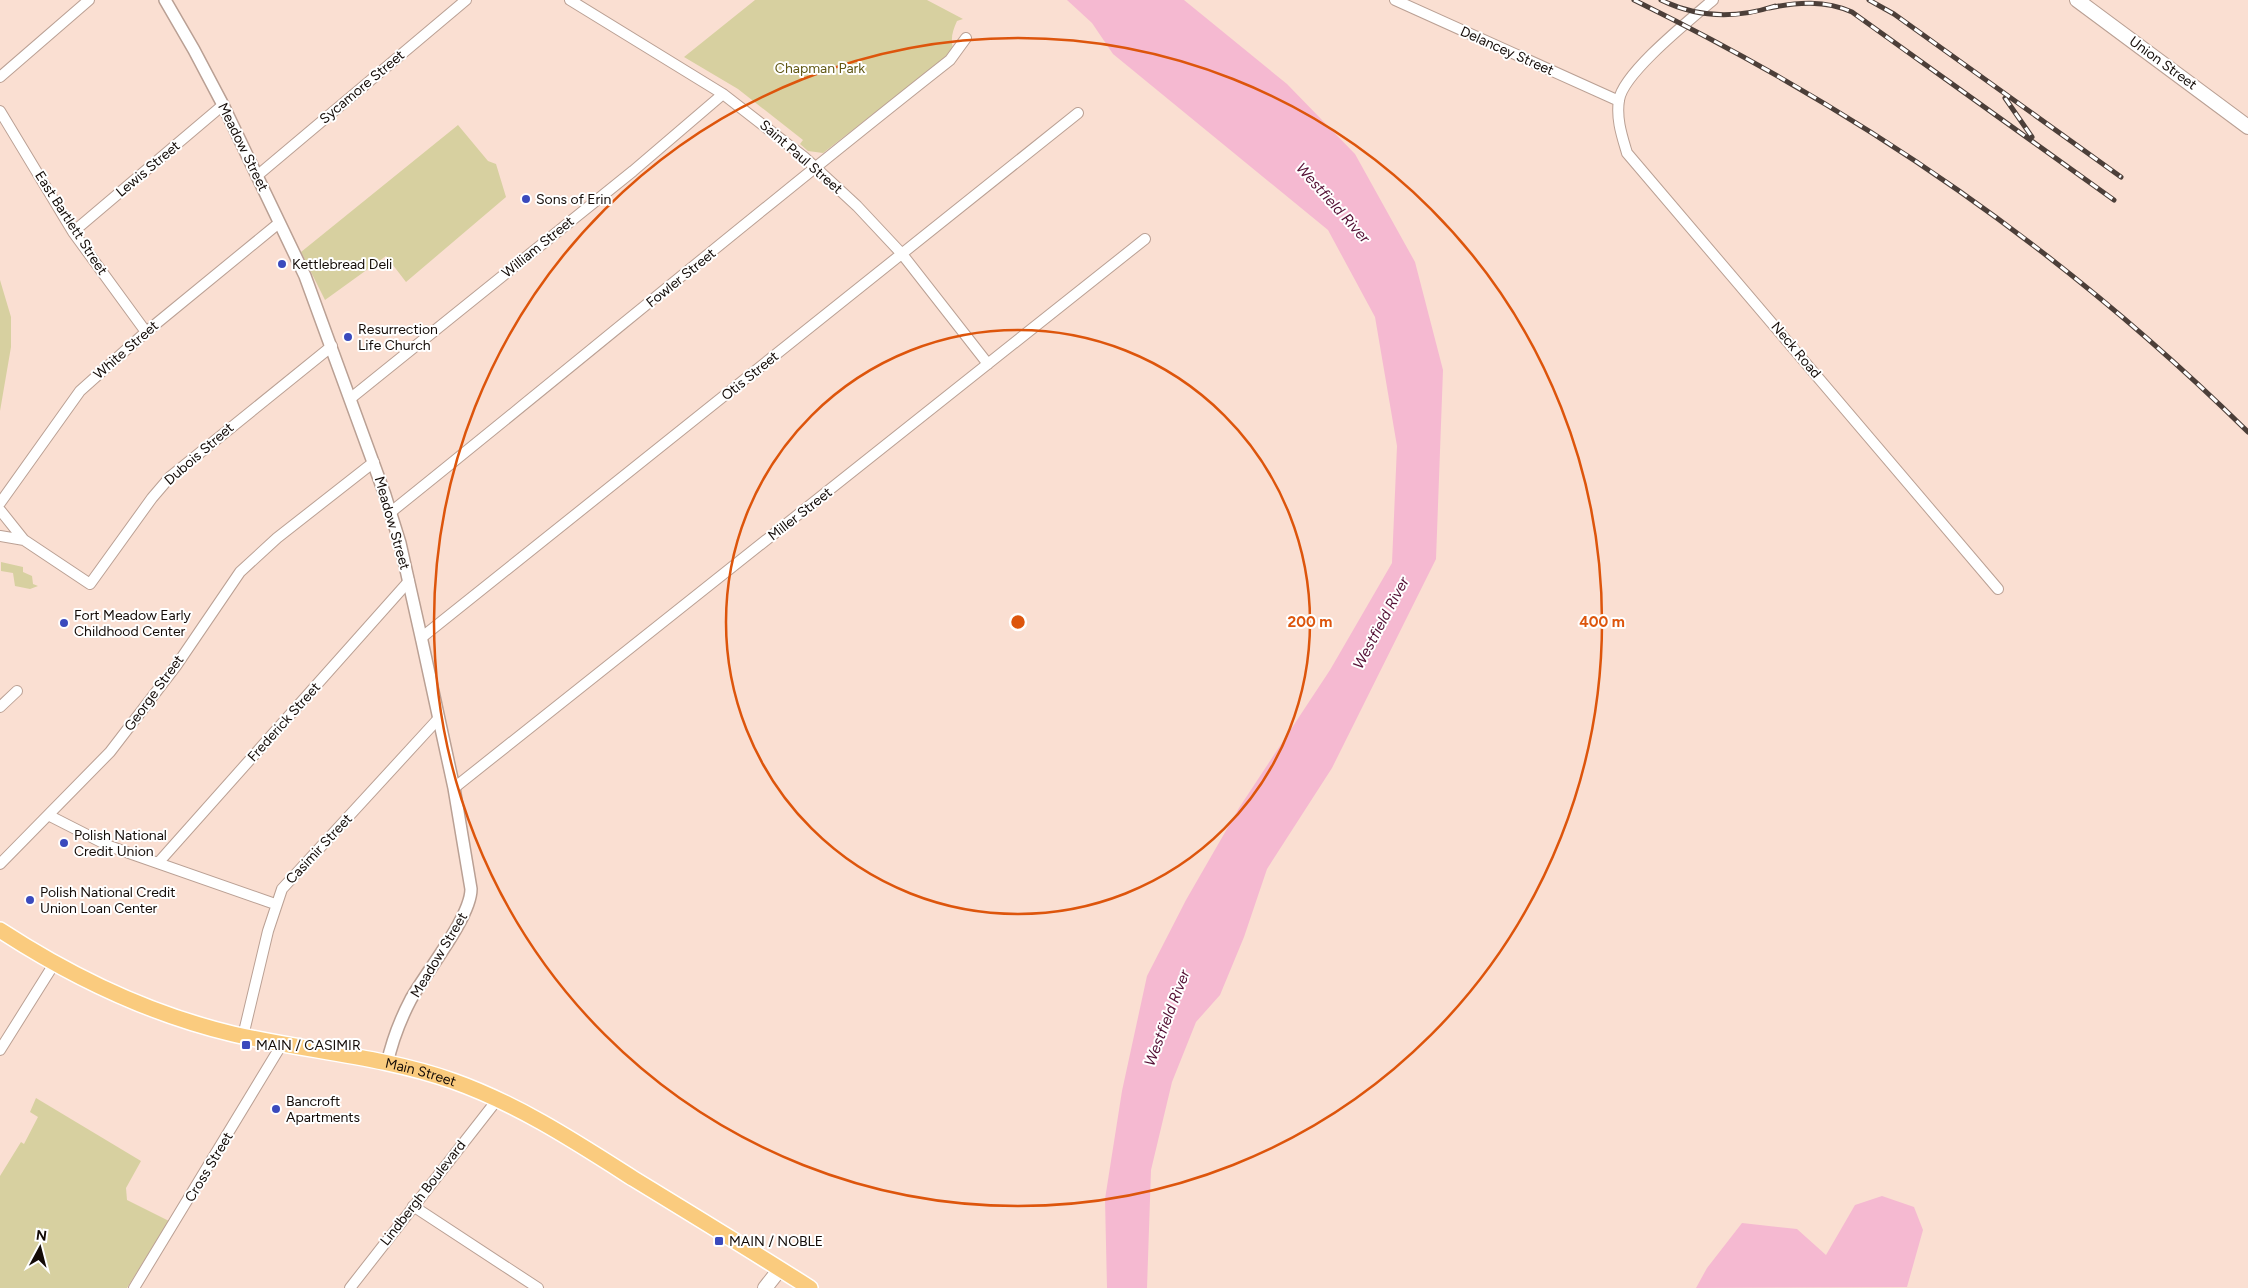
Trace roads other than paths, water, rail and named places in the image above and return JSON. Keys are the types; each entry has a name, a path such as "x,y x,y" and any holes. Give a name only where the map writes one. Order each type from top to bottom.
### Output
{"main road":[{"name":"Union Street","path":"2077,0 2248,127"},
{"name":"Main Street","path":"0,930 54,964 102,988 151,1009 195,1024 243,1036 386,1064 446,1079 497,1100 555,1128 810,1288"},
{"path":"765,1288 780,1269"}],"street":[{"path":"0,77 89,0"},
{"name":"Meadow Street","path":"165,0 194,50 258,175 305,276 332,346 391,512 409,581 454,788 471,889 471,899 463,916 405,1011 392,1039 386,1064"},
{"name":"Sycamore Street","path":"258,175 466,0"},
{"name":"Saint Paul Street","path":"570,0 723,94 778,135 815,166 902,254 988,364"},
{"name":"Delancey Street","path":"1395,0 1619,101"},
{"path":"1619,101 1621,93 1632,76 1713,0"},
{"name":"Fowler Street","path":"391,512 714,252 815,166 950,60 966,38"},
{"name":"William Street","path":"351,398 618,183 723,94"},
{"name":"Neck Road","path":"1619,101 1619,128 1628,153 1998,589"},
{"name":"Lewis Street","path":"73,232 222,105"},
{"name":"East Bartlett Street","path":"0,111 73,232 146,332"},
{"name":"Otis Street","path":"421,638 1078,113"},
{"name":"White Street","path":"0,503 80,391 146,332 279,223"},
{"name":"Miller Street","path":"454,788 1145,239"},
{"name":"Dubois Street","path":"24,540 90,584 152,498 170,477 332,346"},
{"name":"George Street","path":"0,864 118,742 176,666 240,572 277,538 374,462"},
{"path":"0,510 24,540"},
{"path":"0,536 24,540"},
{"name":"Frederick Street","path":"158,863 409,581"},
{"path":"0,707 17,691"},
{"name":"Casimir Street","path":"243,1036 275,904 282,888 439,718"},
{"path":"48,815 102,843 275,904"},
{"path":"0,1050 54,964"},
{"name":"Cross Street","path":"134,1288 282,1044"},
{"name":"Lindbergh Boulevard","path":"350,1288 497,1100"},
{"path":"413,1206 538,1288"}],"water":[{"name":"Westfield River","path":"1067,0 1184,0 1287,84 1355,154 1415,262 1443,370 1436,559 1332,768 1267,869 1244,937 1220,995 1196,1022 1172,1082 1151,1170 1147,1288 1107,1288 1105,1199 1122,1091 1147,976 1186,900 1239,808 1330,670 1392,563 1397,446 1375,317 1328,230 1113,54 1092,23"},
{"path":"1882,1196 1914,1207 1923,1230 1907,1287 1696,1288 1707,1268 1742,1223 1797,1229 1826,1255 1855,1205"}],"railway":[{"path":"1634,0 1802,90 1882,139 1959,191 2034,246 2107,304 2178,366 2248,432"},
{"path":"1661,0 1689,10 1717,15 1746,13 1775,6"},
{"path":"1869,0 1894,14 2121,177"},
{"path":"1769,8 1811,3 1832,5 1852,12 2114,200"},
{"path":"2005,98 2032,137"}],"place":[{"name":"Sons of Erin","path":"526,199"},
{"name":"Kettlebread Deli","path":"282,264"},
{"name":"Resurrection Life Church","path":"348,337"},
{"name":"Fort Meadow Early Childhood Center","path":"64,623"},
{"name":"Polish National Credit Union","path":"64,843"},
{"name":"Polish National Credit Union Loan Center","path":"30,900"},
{"name":"MAIN / CASIMIR","path":"246,1045"},
{"name":"Bancroft Apartments","path":"276,1109"},
{"name":"MAIN / NOBLE","path":"719,1241"}],"park label":[{"name":"Chapman Park","path":"820,68"}]}
